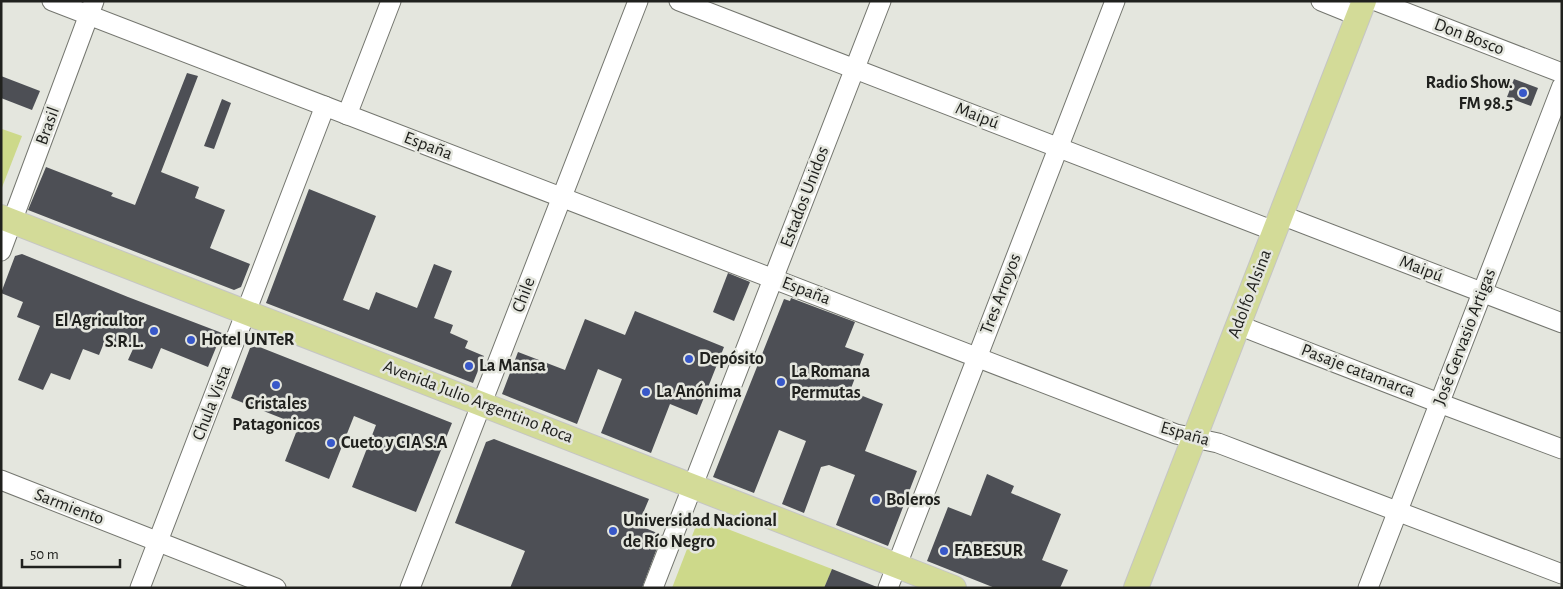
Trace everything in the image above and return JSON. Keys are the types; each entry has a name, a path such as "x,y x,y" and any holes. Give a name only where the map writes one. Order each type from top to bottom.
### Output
{"main road":[{"name":"Adolfo Alsina","path":"1136,588 1361,9"},
{"name":"Avenida Julio Argentino Roca","path":"5,232 244,320 690,492 918,588"},
{"name":"Avenida Julio Argentino Roca","path":"892,577 954,588"}],"street":[{"name":"España","path":"52,1 91,8 347,115 1176,434 1218,443 1562,574"},
{"path":"347,115 391,1"},
{"name":"Chile","path":"410,588 638,1"},
{"name":"Maipú","path":"679,1 1058,147 1482,293 1562,323"},
{"name":"Estados Unidos","path":"653,588 881,1"},
{"name":"Tres Arroyos","path":"892,577 1116,1"},
{"path":"1321,1 1361,9"},
{"name":"Don Bosco","path":"1376,1 1562,73"},
{"name":"Brasil","path":"5,232 91,8"},
{"name":"José Gervasio Artigas","path":"1368,588 1562,86"},
{"name":"Chula Vista","path":"140,588 325,106"},
{"name":"Pasaje catamarca","path":"1238,325 1562,449"},
{"name":"Sarmiento","path":"1,480 276,588"}],"green space":[{"path":"2,129 22,136 1,190 1,131"},
{"path":"699,518 832,569 824,588 672,588"}],"building":[{"path":"187,73 198,76 161,172 199,187 195,198 225,210 210,248 250,264 241,287 234,290 28,210 46,167 113,193 111,196 135,205"},
{"path":"1,76 40,91 32,110 1,98"},
{"name":"Radio Show. FM 98.5","path":"1514,79 1538,88 1531,106 1507,97"},
{"path":"222,99 231,103 214,149 204,146"},
{"path":"309,189 376,216 343,300 369,310 376,292 417,308 434,264 452,271 434,318 453,325 450,333 468,341 465,348 484,356 473,383 266,303"},
{"path":"22,254 222,333 208,367 161,348 152,369 128,360 133,349 106,338 99,355 83,349 70,380 51,373 43,390 18,380 40,326 17,317 23,302 1,293 15,256"},
{"path":"728,273 750,282 734,321 713,312"},
{"path":"791,298 855,322 845,347 864,354 850,391 883,404 865,451 917,471 888,546 836,525 855,475 829,465 821,467 804,513 782,504 806,441 779,430 754,493 713,477 784,299 790,301"},
{"path":"635,311 724,347 697,415 670,404 651,453 601,433 622,379 598,369 577,424 502,394 518,352 565,370 585,319 625,335"},
{"path":"257,346 452,423 416,512 352,487 376,425 354,416 329,479 285,461 299,425 231,398 250,348"},
{"path":"494,439 649,499 638,525 662,535 642,588 510,588 525,551 455,523 486,442"},
{"path":"987,474 1014,486 1011,493 1061,514 1042,560 1068,570 1060,588 995,588 927,561 948,507 971,516"},
{"path":"832,569 877,587 824,588"}],"place":[{"name":"Radio Show. FM 98.5","path":"1523,93"},
{"name":"El Agricultor S.R.L.","path":"154,331"},
{"name":"Hotel UNTeR","path":"191,340"},
{"name":"Depósito","path":"689,359"},
{"name":"La Mansa","path":"469,366"},
{"name":"La Romana Permutas","path":"781,382"},
{"name":"Cristales Patagonicos","path":"276,385"},
{"name":"La Anónima","path":"646,392"},
{"name":"Cueto y CIA S.A","path":"331,443"},
{"name":"Boleros","path":"876,500"},
{"name":"Universidad Nacional de Río Negro","path":"613,531"},
{"name":"FABESUR","path":"944,551"}]}
